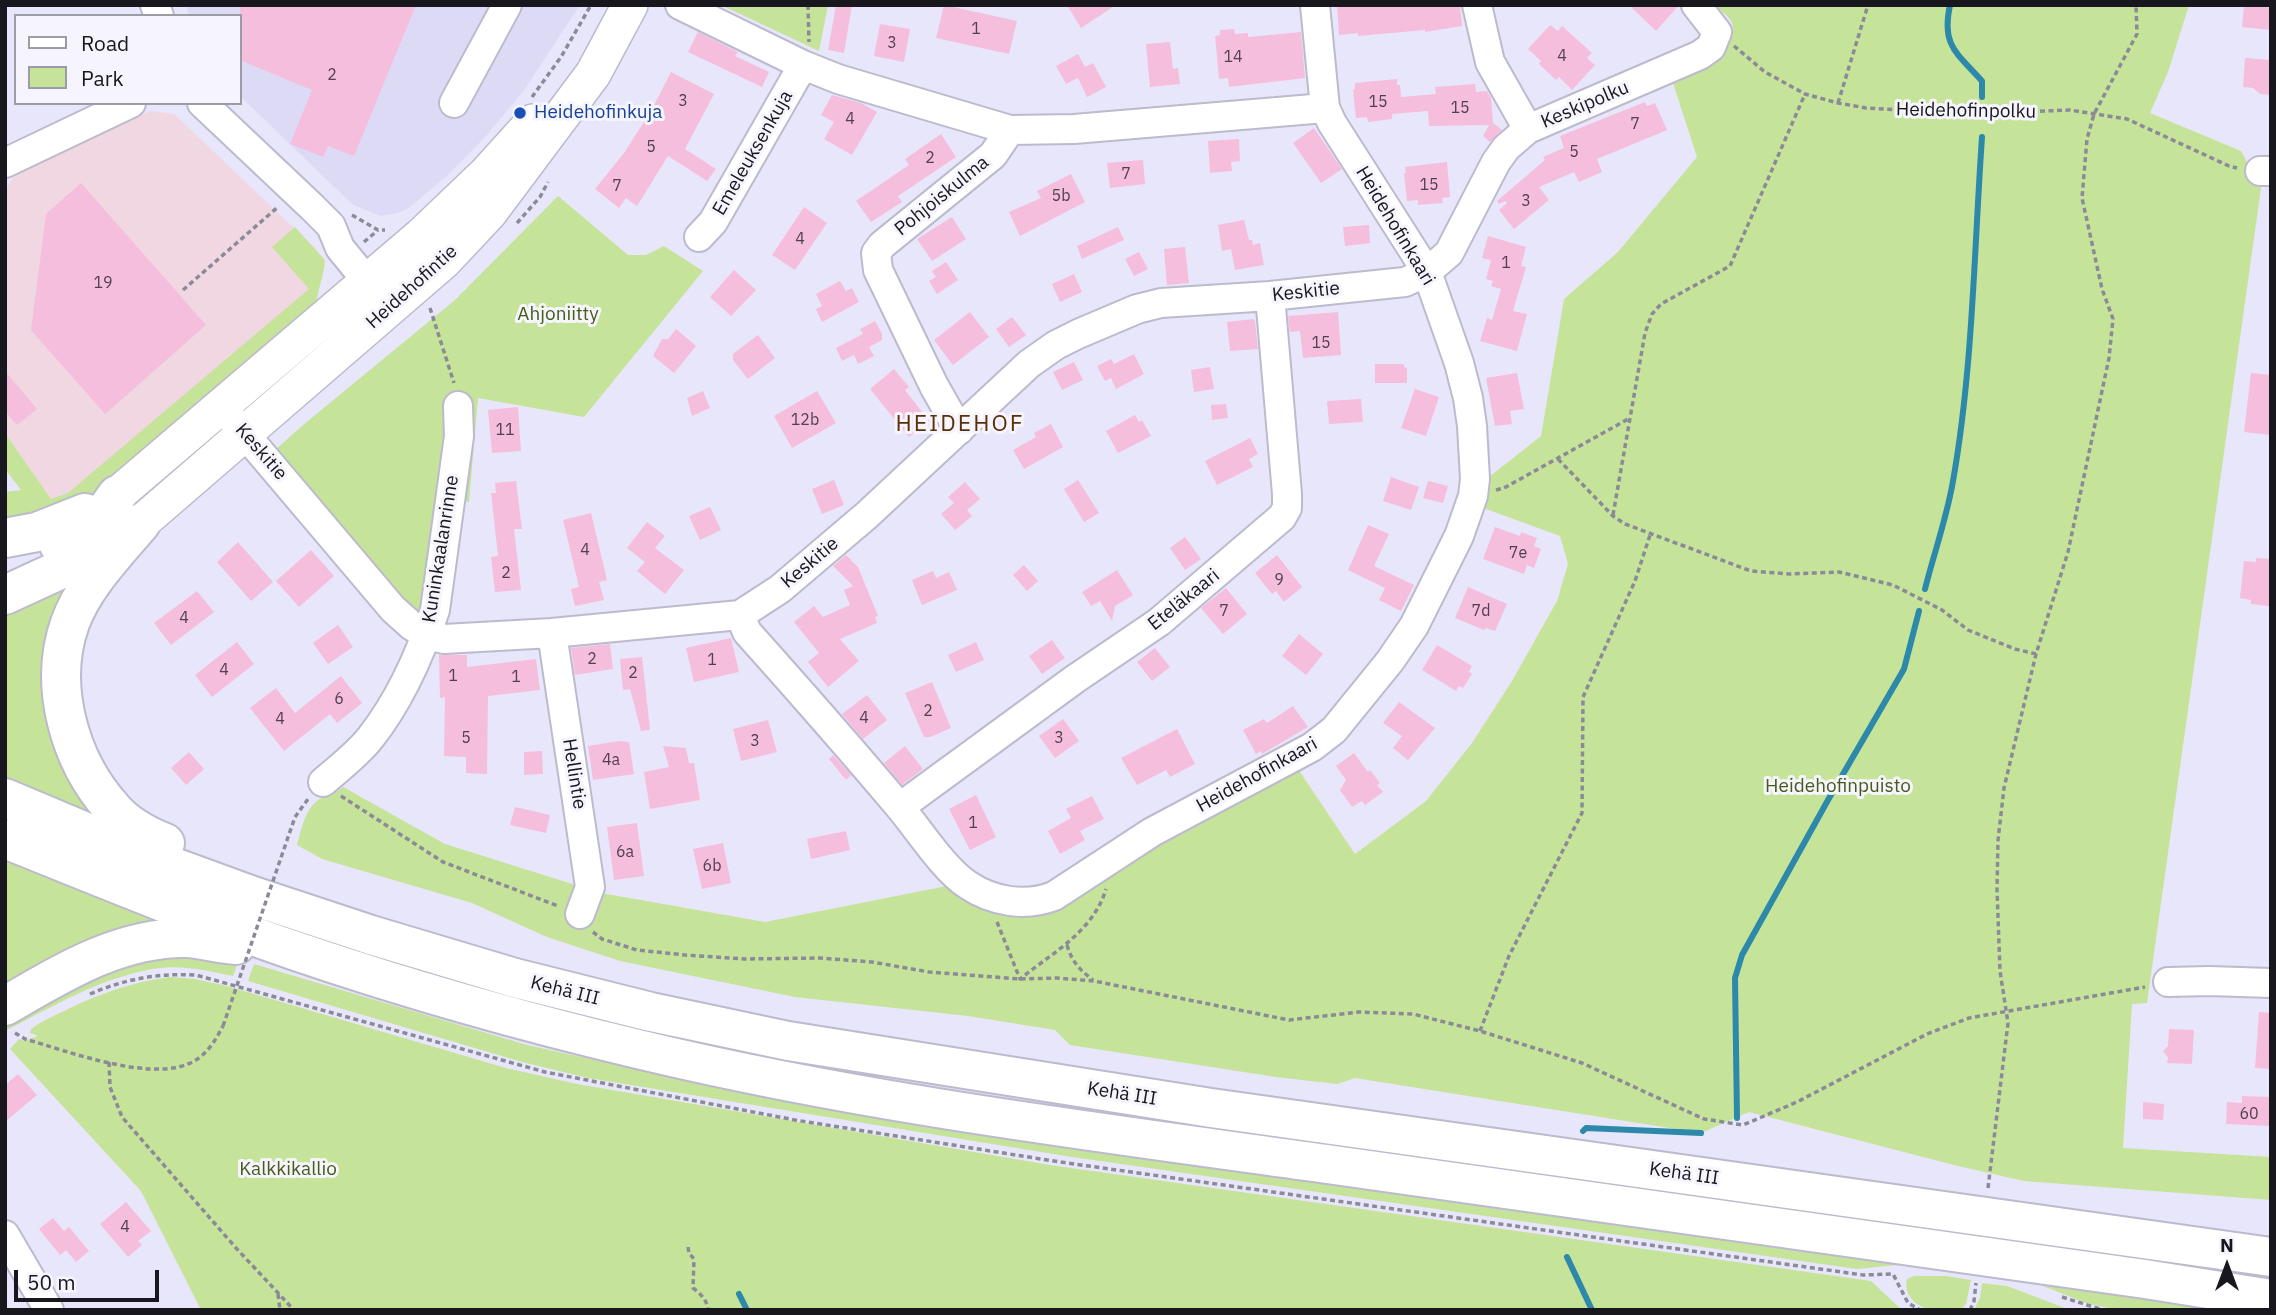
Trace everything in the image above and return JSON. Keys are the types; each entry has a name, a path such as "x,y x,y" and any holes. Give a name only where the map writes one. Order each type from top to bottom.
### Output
{"highway":[{"path":"5,538 129,509"},
{"path":"5,570 34,559 102,516 129,509"},
{"path":"5,595 79,562 129,509"},
{"path":"129,509 70,625 63,655 61,684 64,711 76,748 91,781 113,810 141,833 203,859 253,896"},
{"name":"Kehä III","path":"5,798 132,871 288,949 405,987 644,1051 932,1106 2271,1299"},
{"name":"Kehä III","path":"5,839 132,871 253,896 515,978 651,1012 788,1041 1198,1106 2271,1257"},
{"path":"9,1019 95,957 124,946 188,938 288,949"}],"main road":[{"name":"Heidehofintie","path":"129,509 244,432 414,304 443,261 511,186 593,74 630,5"},
{"name":"Heidehofintie","path":"129,509 220,407 422,235 486,174 526,131 567,78 599,8"}],"street":[{"path":"454,103 507,5"},
{"path":"680,5 806,60 838,79 1010,130 1074,129 1325,108"},
{"name":"Heidehofinkaari","path":"740,615 747,632 965,884 988,897 1040,902 1054,896 1152,832 1312,747 1334,730 1390,662 1414,626 1459,536 1473,496 1475,479 1468,398 1459,363 1427,272 1332,124 1325,108 1315,5"},
{"path":"1477,5 1490,62 1528,129"},
{"path":"1696,5 1717,32"},
{"name":"Keskipolku","path":"1427,272 1449,253 1496,162 1506,148 1528,129 1700,55 1711,47 1717,32"},
{"name":"Emeleuksenkuja","path":"699,237 713,222 806,60"},
{"path":"5,163 127,105"},
{"path":"204,105 331,226 350,235 375,275 414,304"},
{"name":"Pohjoiskulma","path":"959,430 934,386 878,270 876,253 882,245 993,155 1010,130"},
{"name":"Keskitie","path":"220,407 393,608 426,635 444,639 552,633 740,615 780,589 857,524 1029,364 1056,345 1137,309 1161,303 1269,296 1405,282 1427,272"},
{"name":"Eteläkaari","path":"900,807 1074,680 1159,622 1282,517 1287,508 1287,494 1269,296"},
{"name":"Kuninkaalanrinne","path":"323,782 370,739 406,682 435,611 459,436 458,407"},
{"name":"Hellintie","path":"552,633 590,887 580,914"},
{"path":"2168,982 2271,983"},
{"path":"5,1235 49,1310"}],"path":[{"path":"591,5 599,8"},
{"path":"806,60 808,5"},
{"path":"1838,103 1868,5"},
{"path":"1988,1190 2008,1023 2000,971 1997,889 1998,840 2004,788 2036,654 2067,552 2109,358 2113,319 2102,289 2082,198 2087,139 2094,114 2137,34 2136,5"},
{"name":"Heidehofinpolku","path":"1717,32 1765,72 1805,94 1838,103 1866,108 1968,114 2070,110 2127,119 2229,166 2265,171"},
{"path":"1613,516 1645,333 1652,314 1661,304 1730,266 1805,94"},
{"path":"183,290 279,205"},
{"path":"414,304 453,376 458,407"},
{"path":"1473,496 1504,488 1631,417"},
{"path":"1558,459 1613,516 1625,524 1751,571 1790,574 1839,572 1893,585 1942,611 1968,631 2036,654"},
{"path":"1480,1031 1509,956 1582,813 1583,697 1635,582 1651,532"},
{"path":"323,782 344,799 443,862 580,914 591,930 602,939 637,950 745,959 820,958 929,972 1094,981 1289,1020 1359,1012 1413,1014 1480,1031 1582,1063 1704,1119 1743,1125 1797,1102 1927,1034 1969,1018 2168,982"},
{"path":"9,1019 25,1039 108,1062 156,1069 188,1064 203,1055 214,1044 223,1026 295,817"},
{"path":"1020,979 1067,944 1093,919 1104,898 1111,874 1111,858"},
{"path":"988,897 1020,979"},
{"path":"1067,944 1071,959 1094,981"},
{"path":"108,1062 110,1087 122,1116 236,1248 294,1310"},
{"path":"688,1247 694,1259 693,1288 702,1295 709,1310"},
{"path":"1969,1310 1974,1301 1976,1283"},
{"path":"278,1292 280,1310"},
{"path":"2071,1310 2073,1302"}],"shaded area":[{"path":"186,5 580,5 525,89 487,135 450,173 409,208 381,216 353,205 242,98 242,14 188,14"},
{"path":"150,111 174,114 315,248 321,261 315,289 74,491 51,499 5,433 5,190 13,178 24,170"}],"green space":[{"path":"721,5 828,5 819,51"},
{"name":"Heidehofinpuisto","path":"1715,5 2189,5 2168,72 2150,113 2241,151 2261,188 2147,1003 2132,1004 2123,1148 2271,1157 2271,1200 2024,1181 1749,1112 1701,1133 1355,1078 1337,1084 1276,1077 1070,1045 1055,1030 968,1016 795,997 620,961 547,937 472,903 322,859 297,845 309,810 319,799 329,797 343,787 445,844 601,893 765,922 957,884 1005,908 1296,766 1355,854 1426,801 1472,743 1512,681 1557,601 1568,564 1560,536 1475,505 1484,481 1541,436 1564,299 1618,252 1697,157 1671,77 1702,63 1723,49 1730,40 1733,31 1731,21"},
{"name":"Ahjoniitty","path":"558,196 628,255 646,255 664,246 703,271 584,417 478,398 469,502 442,499 422,612 411,613 274,451 455,300"},
{"path":"295,227 325,260 316,307 118,476 69,510 5,526 5,492 21,490 5,469 5,433 51,499 68,493 309,289 272,247"},
{"path":"55,585 68,590 77,788 88,811 87,816 5,781 5,607"},
{"path":"5,857 181,925 5,994"},
{"path":"172,952 239,960 233,976 168,967 118,978 79,993 5,1031 5,1017 96,969"},
{"path":"254,964 527,1045 618,1065 1907,1264 1857,1269 1072,1157 588,1078 522,1062 248,981"},
{"name":"Kalkkikallio","path":"171,977 227,986 506,1068 577,1084 1050,1165 1871,1281 1902,1310 201,1310 141,1191 10,1049 19,1039 24,1041 38,1036 30,1033 38,1024 87,1001 119,988"},
{"path":"1914,1276 1946,1276 1971,1280 1966,1304 1961,1310 1922,1307 1914,1301 1907,1289 1907,1279"},
{"path":"2039,1282 2243,1310 2117,1310 2086,1303"},
{"path":"1982,1283 2007,1286 2070,1310 1974,1310 1980,1298"}],"building":[{"path":"240,5 416,5 354,156 328,146 323,157 290,144 312,90 242,61"},
{"path":"836,5 852,5 844,53 828,50"},
{"path":"944,5 1017,21 1009,54 936,38"},
{"path":"1067,5 1116,5 1081,28"},
{"path":"1337,5 1460,5 1462,26 1425,32 1339,35"},
{"path":"1629,5 1679,5 1656,31"},
{"path":"2244,5 2271,5 2271,30 2242,27"},
{"path":"880,24 910,29 904,62 874,56"},
{"path":"1550,25 1558,31 1562,26 1592,53 1587,58 1595,65 1572,90 1559,77 1556,80 1528,49"},
{"path":"1234,29 1235,34 1248,33 1248,37 1301,32 1305,78 1229,87 1228,78 1219,79 1215,36 1220,35 1220,30"},
{"path":"698,32 738,52 735,56 769,72 762,87 688,52"},
{"path":"1170,42 1173,69 1178,68 1180,84 1150,87 1146,44"},
{"path":"1078,54 1085,67 1093,63 1106,87 1087,97 1078,78 1066,84 1056,66"},
{"path":"2245,58 2271,60 2271,95 2243,87"},
{"path":"671,72 714,94 685,149 716,169 707,181 668,156 637,206 626,198 619,208 595,189 624,153 651,111"},
{"path":"1397,79 1401,97 1436,94 1435,87 1475,84 1476,92 1487,91 1491,98 1493,123 1502,130 1490,142 1483,136 1489,125 1429,126 1428,111 1392,114 1392,119 1368,122 1367,117 1356,118 1353,90 1355,83"},
{"path":"832,95 861,103 877,112 852,155 824,139 834,122 821,115"},
{"path":"1645,102 1647,106 1655,103 1667,130 1597,159 1602,172 1579,182 1574,172 1539,187 1549,200 1514,229 1499,210 1507,203 1505,201 1499,204 1497,201 1545,160 1543,157 1564,148 1560,136"},
{"path":"1314,128 1342,169 1321,183 1293,143"},
{"path":"941,134 956,157 898,196 902,202 871,222 856,201 909,165 905,159"},
{"path":"1239,139 1240,161 1231,162 1232,171 1210,173 1208,141"},
{"path":"1143,160 1145,184 1110,188 1107,163"},
{"path":"1447,162 1450,197 1442,198 1443,203 1418,205 1418,200 1407,201 1405,167"},
{"path":"1071,174 1085,202 1020,236 1009,212 1041,198 1037,191"},
{"path":"81,183 206,325 105,414 31,330 46,214"},
{"path":"804,207 827,223 795,270 772,255"},
{"path":"952,217 966,239 932,261 917,239"},
{"path":"1244,220 1249,240 1252,240 1253,245 1260,243 1264,265 1235,270 1231,249 1222,251 1218,225"},
{"path":"1369,225 1370,243 1345,246 1343,227"},
{"path":"1118,227 1124,240 1082,259 1077,246"},
{"path":"1488,236 1526,247 1521,266 1526,267 1513,311 1527,314 1517,351 1480,341 1487,318 1492,320 1501,289 1491,286 1493,281 1486,279 1491,260 1482,258"},
{"path":"1185,247 1189,283 1167,285 1164,249"},
{"path":"1139,252 1148,269 1134,276 1125,259"},
{"path":"946,262 958,280 937,294 929,281 936,277 932,271"},
{"path":"734,270 756,290 731,316 710,297"},
{"path":"1074,274 1082,292 1060,302 1052,284"},
{"path":"840,281 846,291 852,288 859,302 822,322 816,309 822,306 816,294"},
{"path":"970,312 989,337 953,365 934,340"},
{"path":"1338,312 1341,355 1303,358 1300,331 1290,332 1288,316"},
{"path":"1012,317 1026,335 1009,347 996,329"},
{"path":"1253,319 1258,349 1230,351 1227,322"},
{"path":"875,321 882,340 869,347 874,356 858,364 854,355 842,361 836,348 863,334 860,329"},
{"path":"676,329 696,346 674,373 653,356 662,339 668,339"},
{"path":"758,335 775,358 748,379 733,360 733,354"},
{"path":"1134,354 1144,374 1116,389 1111,378 1105,381 1097,366 1111,359 1114,364"},
{"path":"1074,362 1083,380 1062,390 1053,372"},
{"path":"1375,364 1404,364 1407,368 1407,383 1375,383"},
{"path":"1210,367 1214,389 1194,392 1191,370"},
{"path":"894,369 909,387 905,390 929,421 909,437 870,389"},
{"path":"5,371 37,409 17,425 5,411"},
{"path":"1517,373 1524,409 1510,411 1512,424 1495,426 1486,378"},
{"path":"2251,373 2271,375 2271,435 2244,432"},
{"path":"1415,389 1439,397 1426,436 1401,428"},
{"path":"703,391 710,408 692,416 687,398"},
{"path":"817,391 836,423 792,448 774,416"},
{"path":"1361,399 1363,422 1329,424 1327,401"},
{"path":"1226,404 1228,418 1212,420 1211,405"},
{"path":"518,407 521,451 492,453 488,410"},
{"path":"1135,415 1139,422 1142,420 1151,436 1118,453 1106,431"},
{"path":"1051,424 1063,447 1024,469 1013,450 1036,437 1034,433"},
{"path":"1250,438 1258,454 1249,459 1253,467 1217,485 1205,461"},
{"path":"1391,477 1419,487 1411,510 1383,501"},
{"path":"834,480 844,505 822,514 812,489"},
{"path":"1078,480 1099,513 1084,522 1064,489"},
{"path":"516,481 522,529 514,529 521,590 495,592 491,557 498,556 491,493 496,493 495,483"},
{"path":"1428,481 1448,486 1443,503 1423,498"},
{"path":"965,482 980,499 967,510 972,516 955,530 941,514 954,503 948,497"},
{"path":"710,507 721,530 700,540 689,516"},
{"path":"591,513 607,580 599,582 604,600 575,606 571,589 579,587 563,520"},
{"path":"647,522 665,536 655,548 684,570 665,594 637,571 645,562 627,548"},
{"path":"1368,525 1389,534 1374,566 1414,585 1401,611 1379,600 1385,588 1348,570"},
{"path":"1495,527 1520,536 1521,532 1537,538 1534,546 1541,549 1534,568 1527,565 1524,574 1483,559"},
{"path":"1185,537 1201,559 1185,570 1170,548"},
{"path":"238,542 273,582 251,601 217,562"},
{"path":"311,550 334,576 299,607 276,581"},
{"path":"846,555 858,567 878,616 875,617 877,623 840,639 859,661 828,687 808,662 819,653 794,622 814,606 823,617 850,605 844,590 853,586 833,566"},
{"path":"1277,555 1302,587 1284,602 1276,591 1272,594 1255,573"},
{"path":"2256,558 2271,559 2269,606 2251,604 2251,600 2240,598 2244,561 2256,562"},
{"path":"1024,565 1038,581 1027,591 1013,575"},
{"path":"1117,570 1133,595 1115,606 1112,621 1100,601 1091,606 1082,592"},
{"path":"933,571 936,578 949,572 957,590 922,605 912,580"},
{"path":"1468,587 1507,604 1495,631 1486,628 1484,630 1455,618"},
{"path":"1226,588 1247,614 1223,634 1201,608"},
{"path":"197,591 214,612 171,645 154,623"},
{"path":"338,625 353,647 328,664 313,643"},
{"path":"1299,634 1323,654 1306,675 1282,656"},
{"path":"731,638 739,672 694,682 686,648"},
{"path":"1052,640 1065,658 1042,674 1029,656"},
{"path":"237,642 254,664 212,697 195,675"},
{"path":"976,642 984,660 956,672 948,655"},
{"path":"610,644 613,669 575,675 571,648"},
{"path":"1437,645 1472,666 1469,671 1472,674 1463,688 1459,686 1456,691 1422,670"},
{"path":"1155,648 1170,667 1152,681 1137,662"},
{"path":"439,655 467,655 467,667 536,659 540,690 488,696 487,774 466,773 466,757 444,756 445,697 440,698"},
{"path":"642,657 650,730 641,731 630,689 623,690 620,659"},
{"path":"341,676 362,703 337,723 330,714 284,751 250,708 276,688 295,713"},
{"path":"932,682 951,728 924,737 905,693"},
{"path":"867,695 887,720 863,739 842,714"},
{"path":"1399,702 1435,728 1408,760 1393,748 1402,736 1383,723"},
{"path":"1293,706 1308,727 1262,754 1261,751 1256,754 1243,730 1264,719 1267,723"},
{"path":"1063,719 1079,741 1055,758 1039,736"},
{"path":"768,720 777,752 741,761 733,729"},
{"path":"1177,729 1195,764 1170,777 1166,770 1137,785 1121,758"},
{"path":"629,742 634,774 593,780 588,746"},
{"path":"663,746 686,748 689,763 694,763 700,800 650,809 644,772 669,767"},
{"path":"905,746 923,769 902,785 884,763"},
{"path":"542,751 543,774 524,775 524,752"},
{"path":"189,752 204,769 186,785 171,768"},
{"path":"1354,753 1380,783 1377,785 1383,792 1365,805 1362,801 1352,807 1340,790 1346,780 1336,766"},
{"path":"833,755 851,775 846,780 829,759"},
{"path":"976,795 996,837 970,850 949,809"},
{"path":"1092,796 1104,819 1080,831 1085,840 1060,854 1048,831 1071,818 1066,809"},
{"path":"515,807 550,815 546,833 510,825"},
{"path":"637,823 644,876 614,880 607,827"},
{"path":"846,831 850,850 811,859 807,839"},
{"path":"723,843 731,883 702,889 693,849"},
{"path":"2259,1012 2271,1013 2271,1069 2255,1068"},
{"path":"2169,1029 2194,1030 2192,1064 2167,1063 2168,1057 2163,1051 2168,1046"},
{"path":"18,1074 37,1095 5,1122 5,1085"},
{"path":"2242,1096 2271,1097 2271,1126 2226,1124 2227,1102 2242,1103"},
{"path":"2143,1102 2164,1104 2163,1120 2143,1119"},
{"path":"126,1202 151,1231 138,1241 142,1245 128,1257 100,1224"},
{"path":"53,1218 64,1231 69,1227 89,1251 76,1262 66,1250 60,1255 39,1229"}],"waterway":[{"path":"1950,5 1950,40 1953,48 1982,81 1982,97"},
{"path":"1925,589 1947,508 1960,438 1969,353 1982,137"},
{"path":"1737,1118 1735,978 1742,955 1904,669 1919,611"},
{"path":"1583,1131 1586,1128 1701,1133"},
{"path":"1567,1257 1592,1310"},
{"path":"739,1294 747,1310"}],"place":[{"name":"Heidehofinkuja","path":"520,113"}],"district":[{"name":"HEIDEHOF","path":"960,424"}]}
